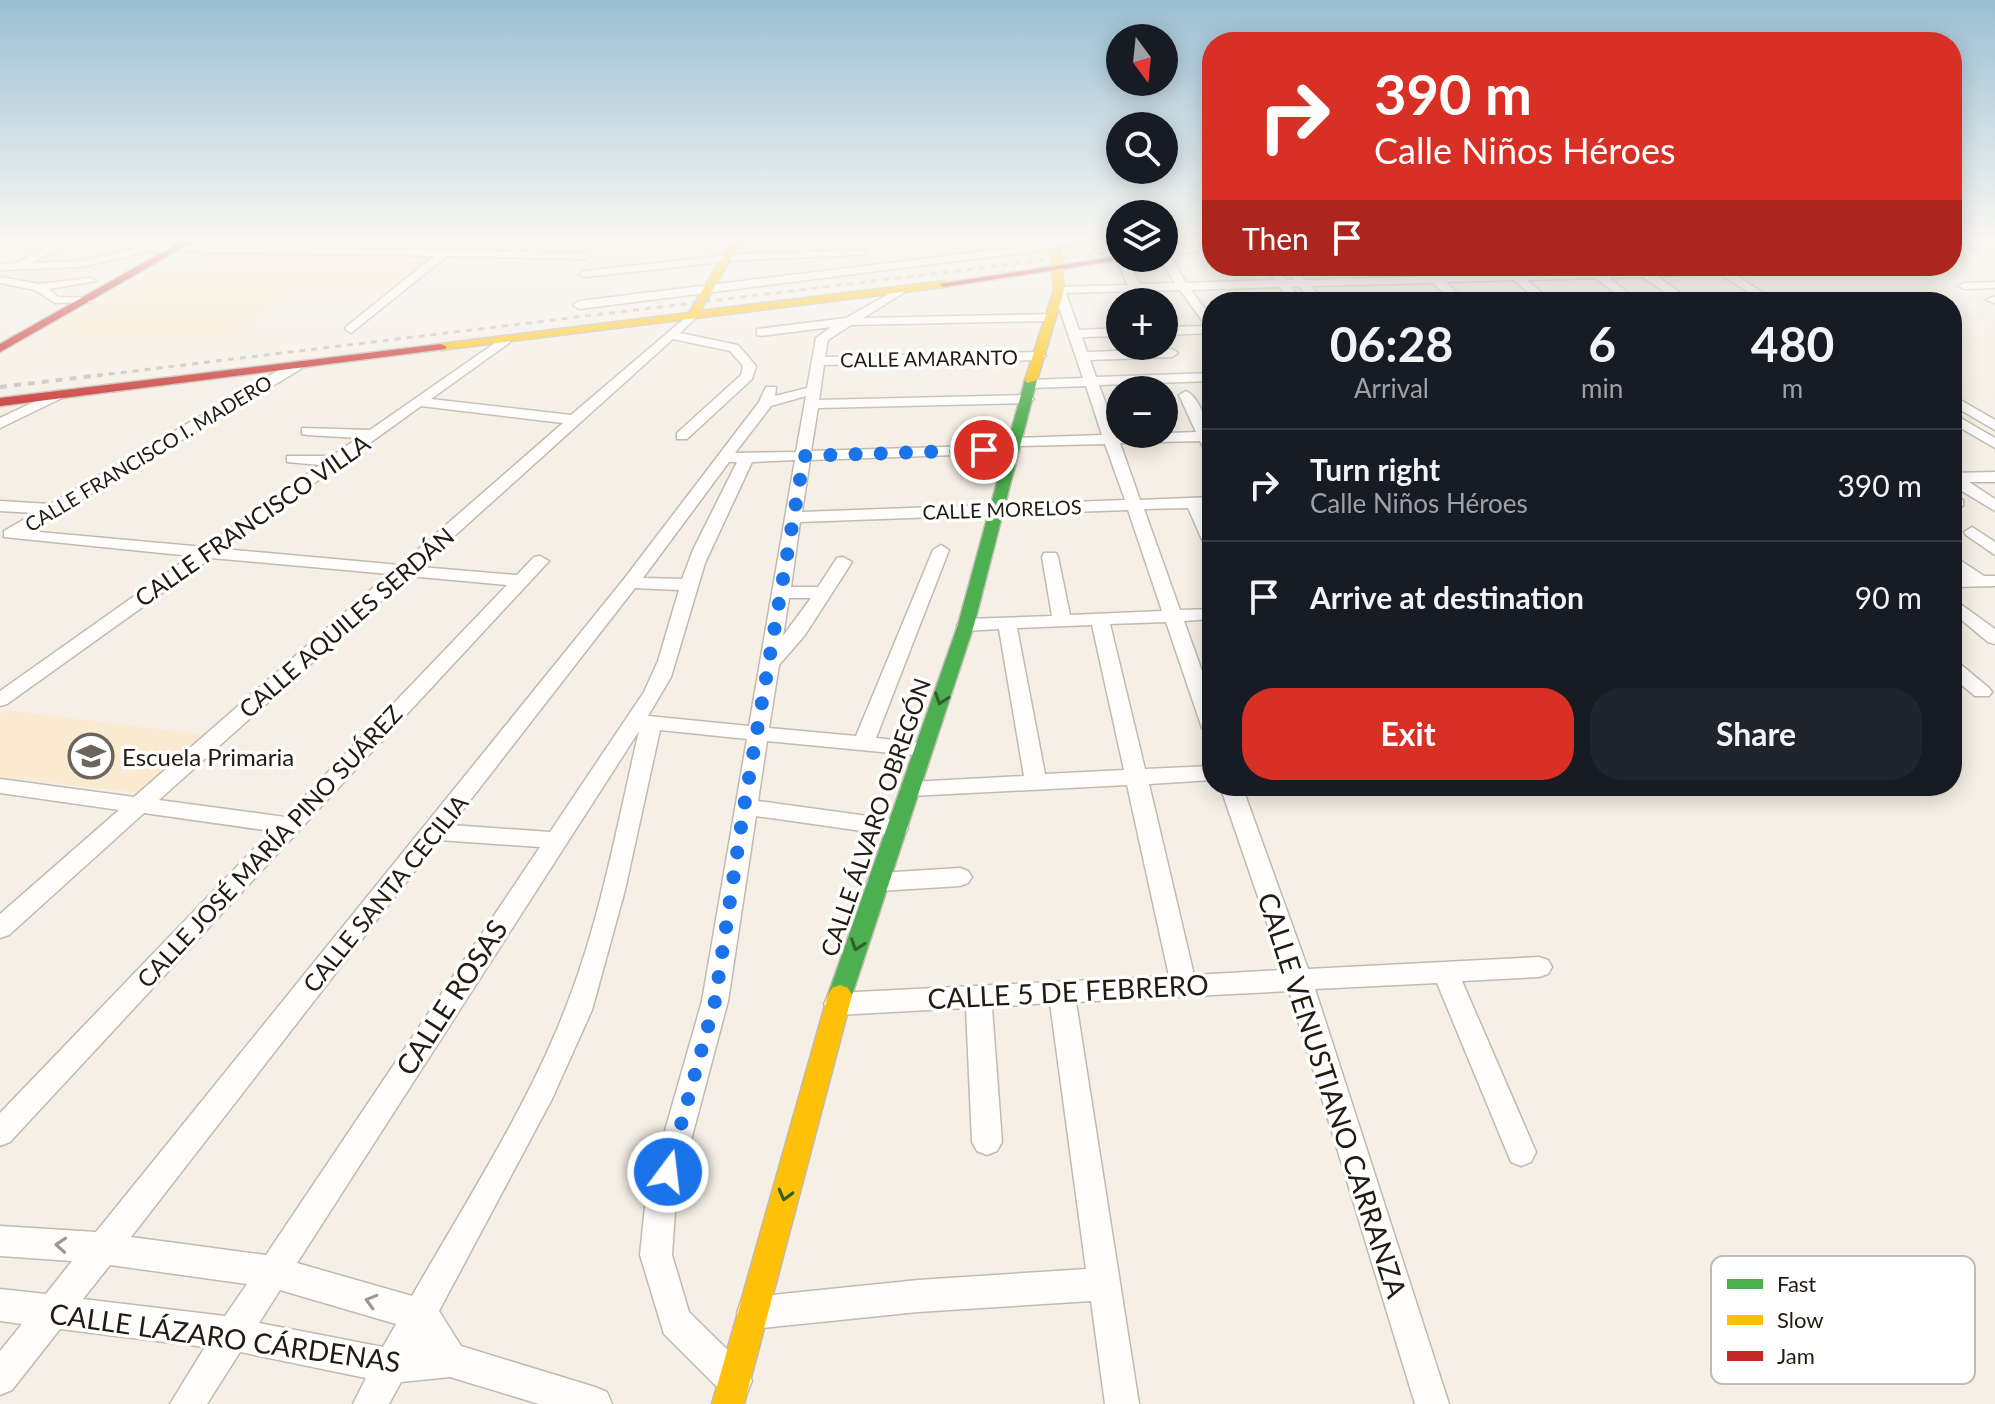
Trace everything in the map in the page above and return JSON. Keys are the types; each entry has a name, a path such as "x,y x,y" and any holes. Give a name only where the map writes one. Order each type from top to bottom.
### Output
{"street":[{"path":"0,329 45,306"},
{"path":"0,349 77,306"},
{"path":"351,329 380,306"},
{"path":"692,316 698,306"},
{"path":"0,402 776,306"},
{"path":"732,1392 676,1322 656,1255 661,1197 715,1001 822,338 874,306"},
{"name":"CALLE ÁLVARO OBREGÓN","path":"732,1392 837,1004 966,625 1053,306"},
{"path":"1065,306 1106,421"},
{"name":"CALLE AQUILES SERDÁN","path":"0,928 692,316"},
{"path":"761,332 845,322 1048,317"},
{"path":"1178,330 1202,329"},
{"path":"1077,334 1106,333"},
{"path":"672,335 734,348 750,366 747,376 682,436"},
{"name":"CALLE FRANCISCO VILLA","path":"0,700 505,340"},
{"path":"1083,356 1106,355"},
{"name":"CALLE AMARANTO","path":"818,361 1040,356"},
{"name":"CALLE FRANCISCO I. MADERO","path":"45,508 296,366"},
{"name":"CALLE FRANCISCO I. MADERO","path":"4,535 277,368"},
{"name":"CALLE SANTA CECILIA","path":"1178,380 1202,378"},
{"name":"CALLE SANTA CECILIA","path":"0,1378 630,583 735,458 769,397 1029,392 1091,382 1106,383"},
{"path":"0,424 57,395"},
{"path":"1186,395 1202,426"},
{"path":"418,402 577,420"},
{"path":"1962,405 1995,426"},
{"path":"1962,423 1995,444"},
{"path":"307,431 373,434"},
{"path":"735,458 1106,440"},
{"path":"1178,440 1202,441"},
{"path":"1116,448 1202,697"},
{"name":"CALLE ROSAS","path":"187,1404 554,840 642,722 665,671 697,559 734,492 735,458"},
{"path":"292,459 335,461"},
{"path":"1962,478 1995,477"},
{"path":"1962,485 1995,506"},
{"path":"1194,503 1202,521"},
{"name":"CALLE MORELOS","path":"792,517 1202,503"},
{"path":"0,506 45,508"},
{"path":"1972,532 1995,550"},
{"path":"4,535 407,568 520,581"},
{"path":"864,742 941,550"},
{"path":"1050,557 1062,620"},
{"name":"CALLE JOSÉ MARÍA PINO SUÁREZ","path":"0,1133 287,825 540,561"},
{"path":"771,663 798,631 843,562"},
{"path":"1962,566 1988,581"},
{"path":"1962,582 1988,581"},
{"path":"630,583 689,585"},
{"path":"781,593 823,592"},
{"path":"1962,611 1995,638"},
{"path":"966,625 1202,615"},
{"path":"1100,619 1184,985"},
{"path":"1007,623 1036,784"},
{"path":"1962,675 1982,692"},
{"path":"370,1404 423,1315 551,1073 581,1001 624,846 642,722 923,749"},
{"path":"911,789 1202,774"},
{"path":"0,786 287,825"},
{"name":"CALLE VENUSTIANO CARRANZA","path":"1235,796 1298,977 1432,1404"},
{"path":"744,807 897,828"},
{"path":"434,832 554,840"},
{"path":"879,882 960,877"},
{"name":"CALLE 5 DE FEBRERO","path":"837,1004 1298,977 1539,967"},
{"path":"1445,971 1521,1152"},
{"path":"1061,992 1122,1404"},
{"path":"978,996 987,1142"},
{"name":"CALLE LÁZARO CÁRDENAS","path":"0,1241 102,1248 271,1272 423,1315 450,1360"},
{"path":"753,1313 918,1296 1105,1284"},
{"name":"CALLE LÁZARO CÁRDENAS","path":"0,1305 50,1314 233,1334 391,1366 450,1360 595,1404"}],"shaded area":[{"path":"91,306 273,306 225,338 40,335"},
{"name":"Escuela Primaria","path":"5,710 205,735 141,793 0,777 0,714"}],"railway":[{"path":"85,377 672,306"},
{"path":"0,387 101,375"}],"traffic: fast":[{"path":"840,995 966,625 1031,380"}],"traffic: slow":[{"path":"692,316 698,306"},
{"path":"441,347 772,306"},
{"path":"1031,380 1054,306"},
{"path":"728,1404 840,995"}],"traffic: jam":[{"path":"0,349 76,306"},
{"path":"0,402 441,347"}],"place":[{"name":"Escuela Primaria","path":"91,756"}],"route":[{"path":"668,1172 715,1001 744,807 804,456 984,450"}]}
